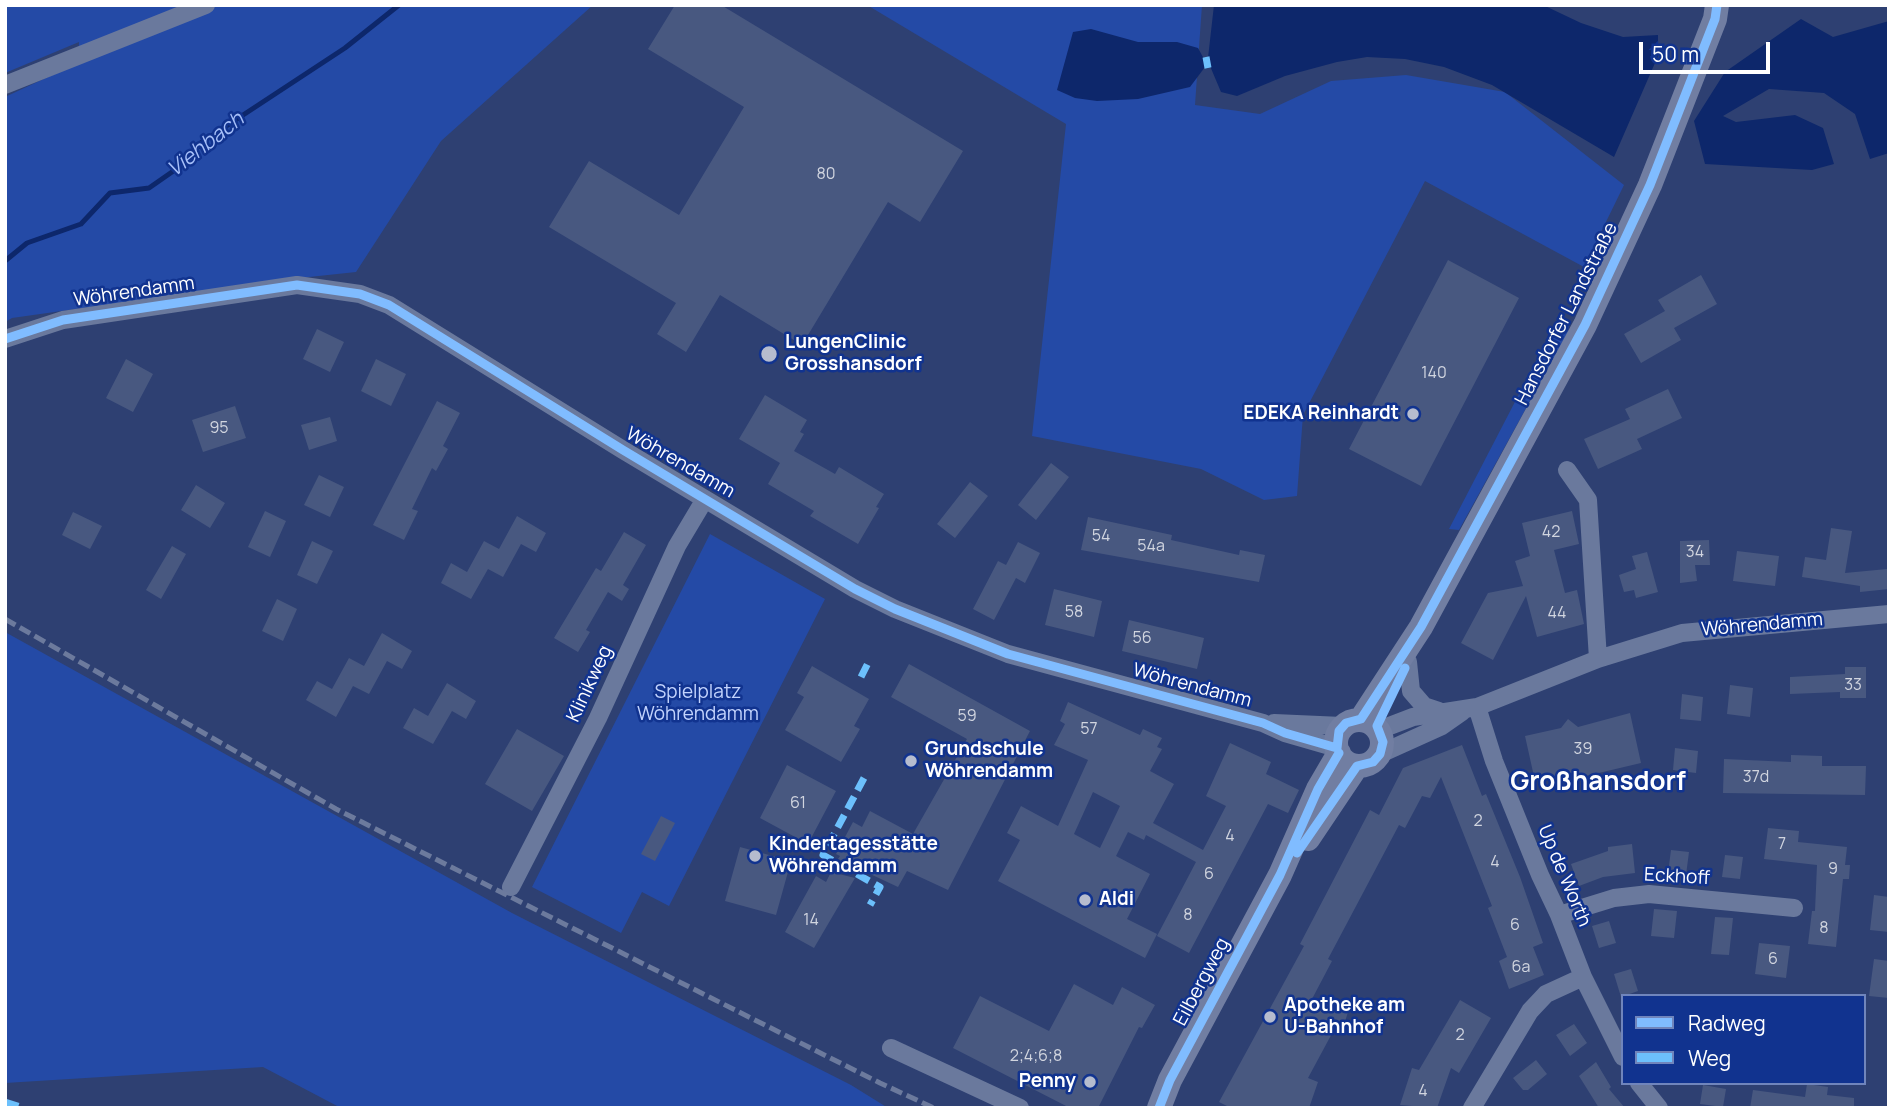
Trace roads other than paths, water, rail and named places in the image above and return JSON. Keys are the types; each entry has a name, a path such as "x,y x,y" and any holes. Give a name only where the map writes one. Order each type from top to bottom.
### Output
{"main road":[{"name":"Hansdorfer Landstraße","path":"1359,740 1585,325 1650,185 1715,19 1717,5"},
{"name":"Hansdorfer Landstraße","path":"1359,740 1408,662 1420,627"},
{"name":"Eilbergweg","path":"1159,1108 1202,1019 1280,875 1318,789 1359,740"}],"street":[{"path":"5,85 206,5"},
{"name":"Wöhrendamm","path":"5,339 63,320 283,287 344,289 389,305 855,589 930,624 1008,654 1264,723 1359,740 1443,726 1470,709 1598,659 1682,633 1889,614"},
{"path":"1567,470 1588,500 1598,659"},
{"name":"Klinikweg","path":"511,887 598,718 677,546 705,499"},
{"path":"1408,662 1411,691 1424,706 1438,711"},
{"name":"Wöhrendamm","path":"1359,740 1438,711 1470,709"},
{"name":"Up de Worth","path":"1470,709 1583,977 1621,1053"},
{"name":"Eckhoff","path":"1559,915 1614,898 1649,894 1794,908"},
{"path":"1472,1108 1530,1011 1546,994 1583,977"},
{"path":"891,1048 1020,1108"},
{"path":"1641,1085 1659,1108"}],"waterway":[{"name":"Viehbach","path":"5,261 27,243 81,224 110,193 149,188 182,165 202,142 345,48 399,5"}],"railway":[{"path":"5,619 336,809 934,1108"}],"place":[{"name":"LungenClinic Grosshansdorf","path":"769,354"},
{"name":"EDEKA Reinhardt","path":"1413,414"},
{"name":"Grundschule Wöhrendamm","path":"911,761"},
{"name":"Kindertagesstätte Wöhrendamm","path":"755,856"},
{"name":"Aldi","path":"1085,900"},
{"name":"Apotheke am U-Bahnhof","path":"1270,1017"},
{"name":"Penny","path":"1090,1082"}],"district":[{"name":"Großhansdorf","path":"1598,783"}],"park label":[{"name":"Spielplatz Wöhrendamm","path":"698,704"}]}
